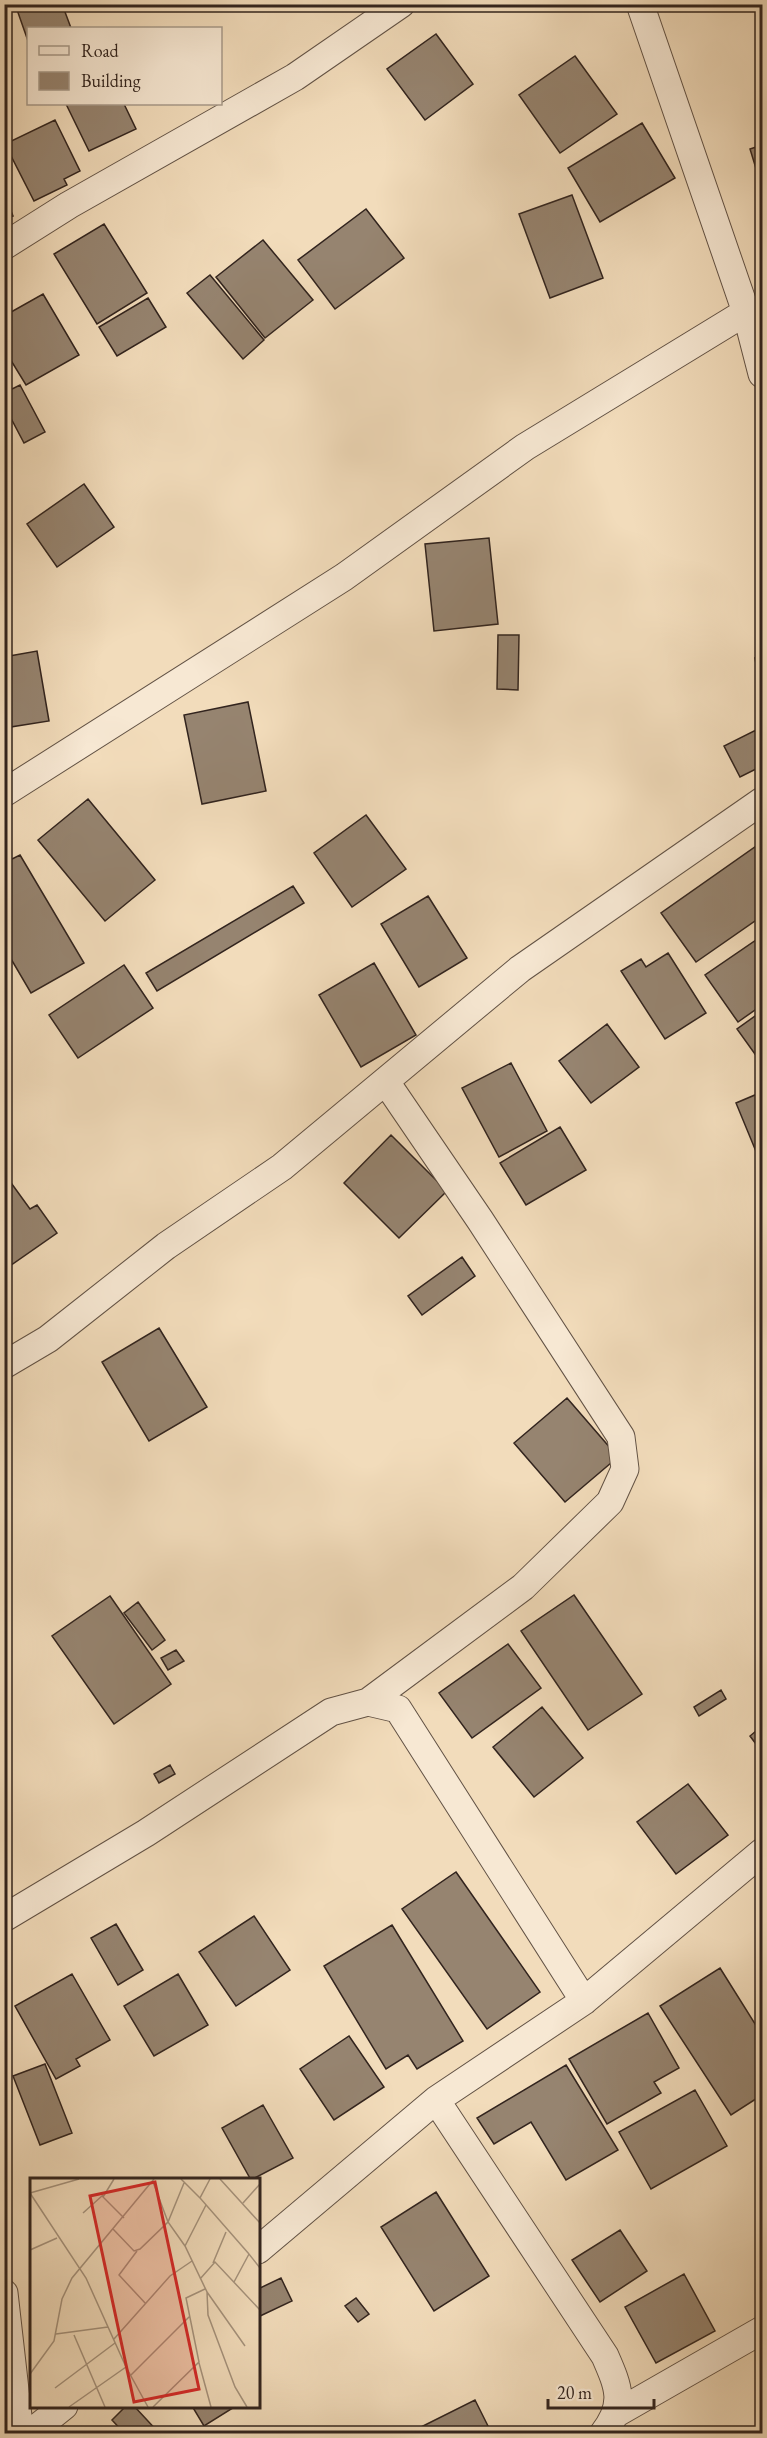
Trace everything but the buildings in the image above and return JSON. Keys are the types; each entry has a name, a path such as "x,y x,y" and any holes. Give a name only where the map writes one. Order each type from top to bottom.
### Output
{"street":[{"path":"4,246 69,206 295,77 401,4"},
{"path":"640,4 746,312 762,374"},
{"path":"4,793 344,577 525,447 746,312"},
{"path":"4,1365 48,1340 166,1246 282,1167 520,969 762,801"},
{"path":"4,1918 146,1833 331,1712 368,1702 523,1587 610,1502 625,1469 621,1437 480,1220 386,1082"},
{"path":"368,1702 398,1709 584,2001"},
{"path":"260,2248 436,2100 584,2001 762,1852"},
{"path":"436,2100 605,2356 618,2385 610,2423"},
{"path":"4,2293 20,2433"},
{"path":"610,2423 762,2330"},
{"path":"29,2433 61,2408"}]}
